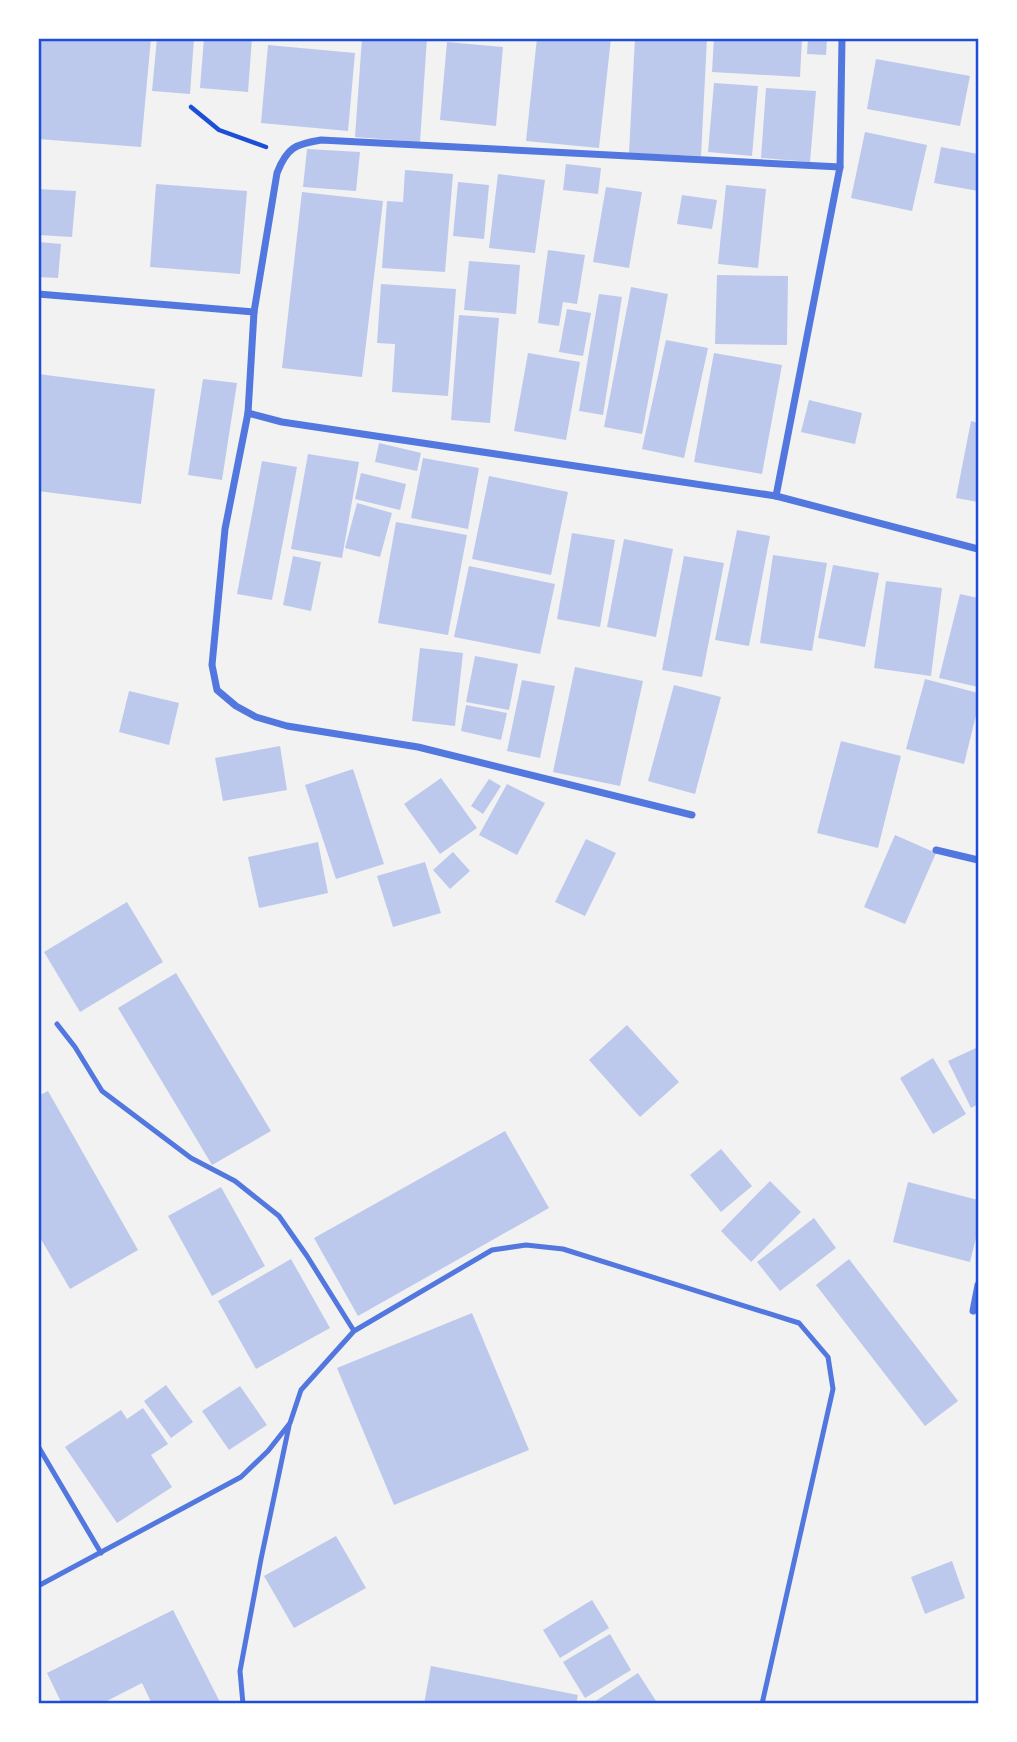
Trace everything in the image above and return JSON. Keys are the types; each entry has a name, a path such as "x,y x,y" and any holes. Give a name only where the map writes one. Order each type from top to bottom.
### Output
{"street":[{"path":"776,496 840,167 842,38"},
{"path":"692,815 418,747 287,726 256,717 236,706 217,690 212,665 225,529 248,414 254,312 277,173 287,153 299,144 321,140 840,167"},
{"path":"38,294 254,312"},
{"path":"248,414 282,422 776,496 978,549"},
{"path":"936,850 978,860"},
{"path":"973,1311 978,1285"}],"lane":[{"path":"57,1024 75,1047 102,1091 173,1146 234,1181 279,1216 354,1331"},
{"path":"243,1703 240,1671 290,1423 301,1390 354,1331 492,1250 526,1245 563,1250 799,1323 828,1357 833,1389 762,1703"},
{"path":"38,1586 241,1477 268,1451 290,1423"},
{"path":"38,1446 102,1553"}],"path":[{"path":"191,107 219,130 287,153"}],"building":[{"path":"38,38 151,38 141,147 38,139"},
{"path":"157,38 194,38 190,94 152,91"},
{"path":"204,38 252,38 248,92 200,88"},
{"path":"362,38 427,38 420,142 355,137"},
{"path":"537,38 611,38 599,148 526,141"},
{"path":"635,38 707,38 701,156 629,153"},
{"path":"714,38 802,38 800,77 712,72"},
{"path":"808,38 827,38 826,55 807,54"},
{"path":"447,42 503,47 496,126 440,120"},
{"path":"268,45 355,53 348,131 261,123"},
{"path":"876,59 970,76 960,126 867,109"},
{"path":"714,83 758,86 752,156 708,152"},
{"path":"766,88 816,91 810,162 761,158"},
{"path":"865,132 927,145 912,211 851,198"},
{"path":"941,147 978,154 978,191 934,183"},
{"path":"307,149 360,152 356,191 303,187"},
{"path":"566,164 601,168 598,194 563,190"},
{"path":"405,170 453,174 445,272 382,268 387,201 403,202"},
{"path":"498,174 545,180 535,253 489,248"},
{"path":"458,182 489,185 484,239 453,236"},
{"path":"156,184 247,191 240,274 150,267"},
{"path":"726,185 766,189 758,268 718,264"},
{"path":"606,187 642,192 629,268 593,262"},
{"path":"38,189 76,191 72,237 38,235"},
{"path":"302,192 383,201 362,377 282,368"},
{"path":"682,195 717,200 712,229 677,224"},
{"path":"38,242 61,244 58,278 38,277"},
{"path":"548,250 585,255 577,304 563,302 559,326 538,323"},
{"path":"469,261 520,265 516,314 464,310"},
{"path":"717,275 788,276 787,345 715,344"},
{"path":"381,284 456,289 448,396 392,392 395,344 377,343"},
{"path":"631,287 668,294 642,434 604,427"},
{"path":"599,294 622,297 603,415 579,411"},
{"path":"567,309 591,313 583,356 559,352"},
{"path":"459,315 499,318 490,423 451,420"},
{"path":"666,340 708,348 684,458 642,449"},
{"path":"528,353 580,362 566,440 514,431"},
{"path":"714,353 782,365 762,474 694,462"},
{"path":"38,374 155,389 141,504 38,491"},
{"path":"203,379 237,383 222,480 188,475"},
{"path":"809,400 862,413 855,444 801,432"},
{"path":"971,421 978,423 978,502 956,498"},
{"path":"379,443 421,453 417,471 375,462"},
{"path":"308,454 359,462 342,558 291,549"},
{"path":"423,458 479,468 468,529 411,518"},
{"path":"262,461 297,467 272,600 237,594"},
{"path":"361,473 406,484 400,510 355,499"},
{"path":"489,476 568,492 551,575 472,559"},
{"path":"357,503 392,513 380,557 345,548"},
{"path":"396,522 467,535 448,635 378,623"},
{"path":"737,530 770,536 749,646 715,640"},
{"path":"572,533 615,540 600,627 557,619"},
{"path":"624,539 673,549 656,637 607,627"},
{"path":"773,555 827,563 812,651 760,643"},
{"path":"293,556 321,562 311,611 283,605"},
{"path":"684,556 724,563 702,677 662,670"},
{"path":"833,565 879,573 865,647 818,638"},
{"path":"469,566 555,584 540,654 454,637"},
{"path":"886,581 942,588 931,676 874,668"},
{"path":"960,594 978,598 978,687 939,678"},
{"path":"420,648 463,653 455,726 412,721"},
{"path":"475,656 518,664 509,710 466,702"},
{"path":"575,667 643,681 620,786 553,772"},
{"path":"925,679 978,693 978,707 964,764 906,749"},
{"path":"522,680 555,686 540,758 507,751"},
{"path":"674,685 721,697 695,794 648,781"},
{"path":"129,691 179,703 169,745 119,732"},
{"path":"466,705 507,713 501,740 461,731"},
{"path":"841,741 901,756 878,848 817,833"},
{"path":"280,746 287,790 223,801 215,758"},
{"path":"353,769 384,864 336,879 305,785"},
{"path":"441,778 477,828 440,854 404,804"},
{"path":"489,779 501,786 483,814 471,806"},
{"path":"507,784 545,803 517,855 479,835"},
{"path":"895,835 936,853 905,924 864,907"},
{"path":"586,839 616,853 585,916 555,902"},
{"path":"318,842 328,893 259,908 248,857"},
{"path":"453,852 470,871 450,889 433,870"},
{"path":"425,862 441,913 393,927 377,876"},
{"path":"127,902 163,962 80,1012 44,952"},
{"path":"176,973 271,1131 212,1165 118,1008"},
{"path":"627,1025 679,1082 640,1117 589,1060"},
{"path":"978,1047 978,1104 971,1108 948,1061"},
{"path":"933,1058 966,1114 933,1134 900,1078"},
{"path":"48,1091 138,1250 70,1289 38,1234 38,1096"},
{"path":"505,1131 549,1208 358,1316 314,1238"},
{"path":"721,1149 752,1186 721,1212 690,1175"},
{"path":"770,1181 801,1212 751,1262 721,1231"},
{"path":"908,1182 978,1200 978,1230 970,1262 893,1242"},
{"path":"221,1187 265,1266 212,1296 168,1216"},
{"path":"814,1218 836,1248 780,1291 757,1262"},
{"path":"291,1259 330,1328 256,1369 218,1301"},
{"path":"849,1259 958,1401 925,1426 816,1285"},
{"path":"472,1313 529,1450 394,1505 337,1368"},
{"path":"166,1385 193,1422 171,1438 144,1401"},
{"path":"240,1386 267,1425 229,1450 202,1411"},
{"path":"143,1408 168,1444 151,1455 172,1487 117,1523 65,1447 121,1410 127,1419"},
{"path":"336,1536 366,1588 294,1628 264,1576"},
{"path":"952,1561 965,1598 925,1614 911,1577"},
{"path":"592,1600 609,1628 560,1658 543,1630"},
{"path":"173,1610 221,1704 152,1704 142,1683 101,1704 62,1704 47,1673"},
{"path":"610,1634 631,1670 585,1698 563,1662"},
{"path":"431,1666 578,1695 576,1704 424,1704"},
{"path":"638,1673 658,1704 591,1704"}]}
